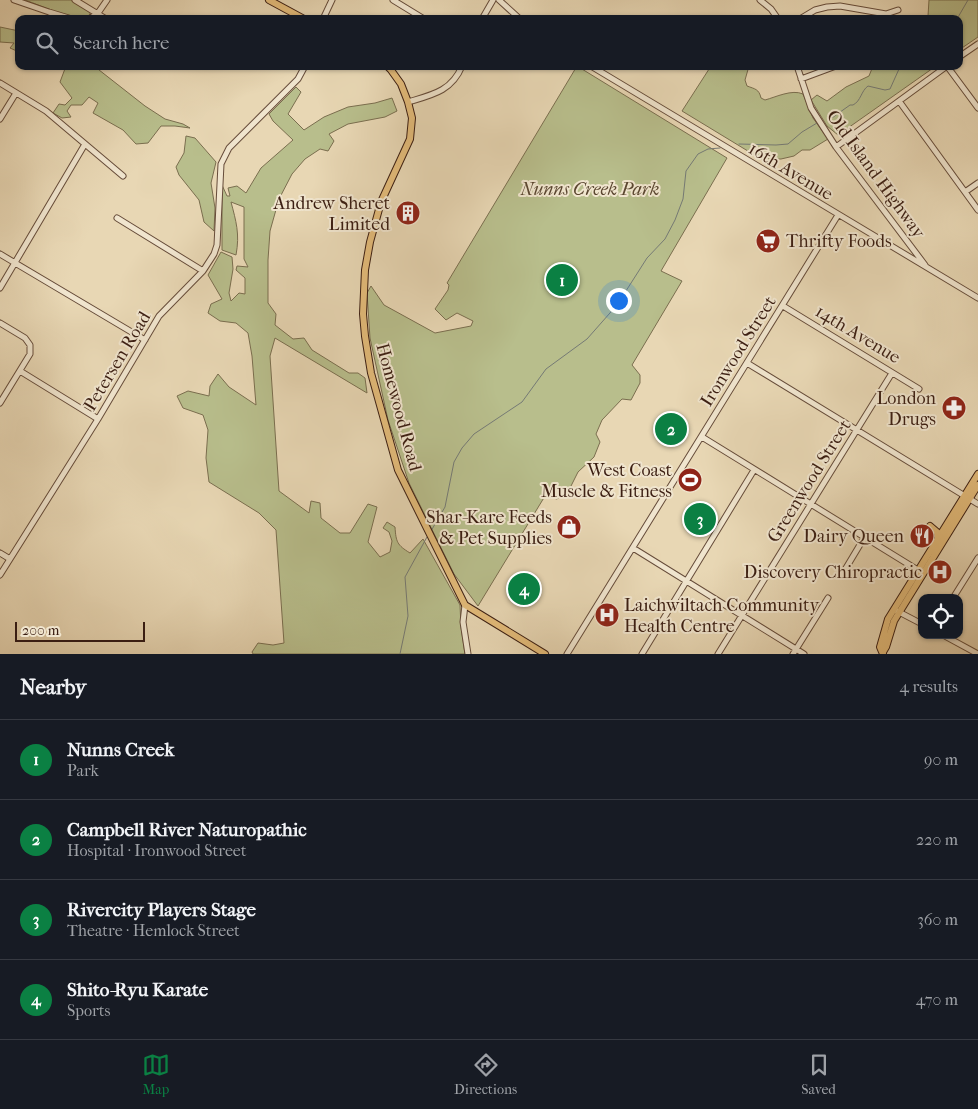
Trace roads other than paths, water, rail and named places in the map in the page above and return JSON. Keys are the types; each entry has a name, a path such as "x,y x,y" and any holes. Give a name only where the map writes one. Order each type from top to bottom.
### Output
{"main road":[{"path":"269,0 297,15"},
{"path":"391,70 401,84 408,102"},
{"name":"Homewood Road","path":"408,102 412,118 410,139 381,202 370,242 365,270 363,314 365,336 371,373 398,470 464,605"},
{"path":"883,653 897,611 967,497 978,474"},
{"path":"921,572 938,539 967,497 978,485"},
{"path":"938,539 937,532 931,525 941,528 946,527"},
{"path":"464,605 545,654"}],"street":[{"path":"14,0 59,15"},
{"path":"75,0 98,14 107,0"},
{"path":"325,15 332,0"},
{"path":"393,0 417,15"},
{"path":"485,15 494,0"},
{"path":"499,0 516,15"},
{"path":"760,0 775,15"},
{"path":"807,15 815,10 840,6 886,14 898,10"},
{"path":"963,54 978,44"},
{"name":"Petersen Road","path":"0,576 98,419 159,316 203,271 214,254 221,164 229,148 298,79 303,70"},
{"path":"408,102 433,95 447,88 458,76 460,70"},
{"name":"16th Avenue","path":"598,70 978,298"},
{"name":"Old Island Highway","path":"798,70 811,108 836,147 927,268"},
{"path":"801,79 825,70"},
{"path":"836,147 942,70"},
{"path":"950,70 978,108"},
{"path":"0,83 46,111 123,176"},
{"path":"0,119 16,93"},
{"path":"899,101 978,210"},
{"path":"0,288 85,144"},
{"path":"965,192 978,183"},
{"name":"Ironwood Street","path":"567,654 838,215"},
{"path":"117,218 203,271"},
{"path":"0,254 145,340"},
{"name":"14th Avenue","path":"782,306 919,389"},
{"path":"0,323 25,338 30,345 30,354 0,404"},
{"path":"747,363 978,504"},
{"path":"20,371 98,419"},
{"name":"Greenwood Street","path":"718,654 892,373"},
{"path":"702,437 921,572"},
{"path":"642,654 754,470"},
{"path":"842,573 864,538"},
{"path":"633,548 742,616 794,652 804,654"},
{"path":"0,553 10,559"},
{"path":"956,594 978,558"},
{"path":"794,652 828,598"},
{"name":"Homewood Road","path":"464,605 463,622 468,654"},
{"path":"897,611 918,622"},
{"path":"950,639 978,654"}],"waterway":[{"path":"959,15 968,0"},
{"path":"829,120 850,105 856,103 868,86 885,90 890,89 899,70"},
{"path":"739,144 788,144 802,132 817,123"},
{"path":"431,531 445,507 454,462 462,448 474,434 522,402 546,369 587,339 617,305 647,258 665,239 675,220 683,199 686,171 698,154 708,149 720,148"},
{"path":"400,654 408,616 405,577 427,537"}],"place":[{"name":"Andrew Sheret Limited","path":"408,213"},
{"name":"Thrifty Foods","path":"768,241"},
{"name":"Nunns Creek","path":"562,280"},
{"name":"London Drugs","path":"954,408"},
{"name":"Campbell River Naturopathic","path":"671,429"},
{"name":"West Coast Muscle & Fitness","path":"690,480"},
{"name":"Rivercity Players Stage","path":"700,519"},
{"name":"Shar-Kare Feeds & Pet Supplies","path":"569,527"},
{"name":"Dairy Queen","path":"922,536"},
{"name":"Discovery Chiropractic","path":"940,572"},
{"name":"Shito-Ryu Karate","path":"524,589"},
{"name":"Laichwiltach Community Health Centre","path":"607,615"}],"park label":[{"name":"Nunns Creek Park","path":"590,189"}]}
